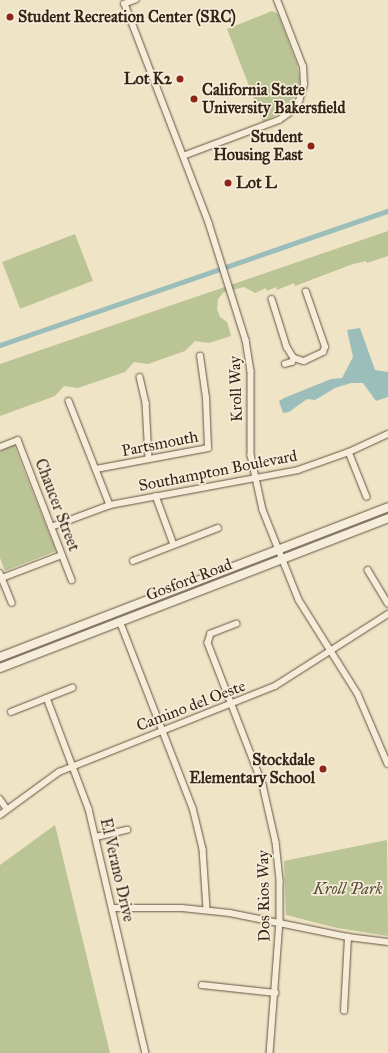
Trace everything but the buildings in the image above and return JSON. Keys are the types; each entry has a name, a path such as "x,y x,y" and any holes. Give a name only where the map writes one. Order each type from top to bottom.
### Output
{"main road":[{"name":"Gosford Road","path":"0,657 388,507"},
{"name":"Gosford Road","path":"0,668 388,518"}],"street":[{"name":"Kroll Way","path":"136,0 125,4 221,259 249,355 251,440 254,478 278,550 299,600 332,651 369,715 388,764"},
{"path":"183,156 279,120 289,113 299,101 304,85 303,67 277,0"},
{"path":"272,299 288,347 294,358 304,361 323,352 325,347 306,292"},
{"name":"Partsmouth","path":"96,469 208,448 206,398 200,356"},
{"path":"285,364 292,362 294,358"},
{"path":"140,377 146,403 149,459"},
{"path":"69,401 110,505"},
{"name":"Southampton Boulevard","path":"51,527 110,505 298,470 349,452 388,434"},
{"name":"Chaucer Street","path":"0,447 18,440 72,580"},
{"path":"349,452 367,497"},
{"path":"156,496 174,545"},
{"path":"133,561 218,528"},
{"path":"12,603 1,576 62,555"},
{"path":"368,570 388,604"},
{"name":"Camino del Oeste","path":"0,815 53,775 232,705 275,686 388,614"},
{"path":"120,621 164,731 199,828 206,871 207,910"},
{"name":"Dos Rios Way","path":"237,624 212,634 208,644 262,785 273,823 279,861 280,921 276,993 270,1053"},
{"path":"10,712 72,688"},
{"name":"El Verano Drive","path":"47,698 73,766 96,837 146,1053"},
{"path":"0,799 8,809"},
{"path":"96,837 127,830"},
{"path":"112,908 207,910 280,921 348,937 388,942"},
{"path":"344,1011 348,937"},
{"path":"202,985 276,993"}],"green space":[{"path":"272,11 278,14 297,64 300,81 296,95 287,109 263,122 227,29"},
{"path":"388,231 388,256 367,263 366,261 353,264 295,286 294,283 277,290 276,287 267,291 266,288 255,293 244,287 224,292 218,299 217,309 220,317 227,322 231,336 209,343 195,341 185,351 148,364 134,362 125,372 78,388 64,386 55,396 0,416 0,364"},
{"path":"75,234 93,281 20,309 2,262"},
{"path":"14,445 56,551 5,571 0,558 0,451"},
{"path":"55,825 110,1053 0,1053 0,865"},
{"name":"Kroll Park","path":"387,840 388,936 337,928 286,915 284,861"}],"water":[{"path":"360,328 375,370 388,372 388,397 376,401 363,383 351,383 335,388 315,400 307,399 289,412 283,413 279,401 284,398 331,379 342,378 353,357 347,330"}],"waterway":[{"path":"0,345 388,211"}],"place":[{"name":"Student Recreation Center (SRC)","path":"10,17"},
{"name":"Lot K2","path":"180,79"},
{"name":"California State University Bakersfield","path":"194,99"},
{"name":"Student Housing East","path":"311,146"},
{"name":"Lot L","path":"228,183"},
{"name":"Stockdale Elementary School","path":"323,769"}]}
